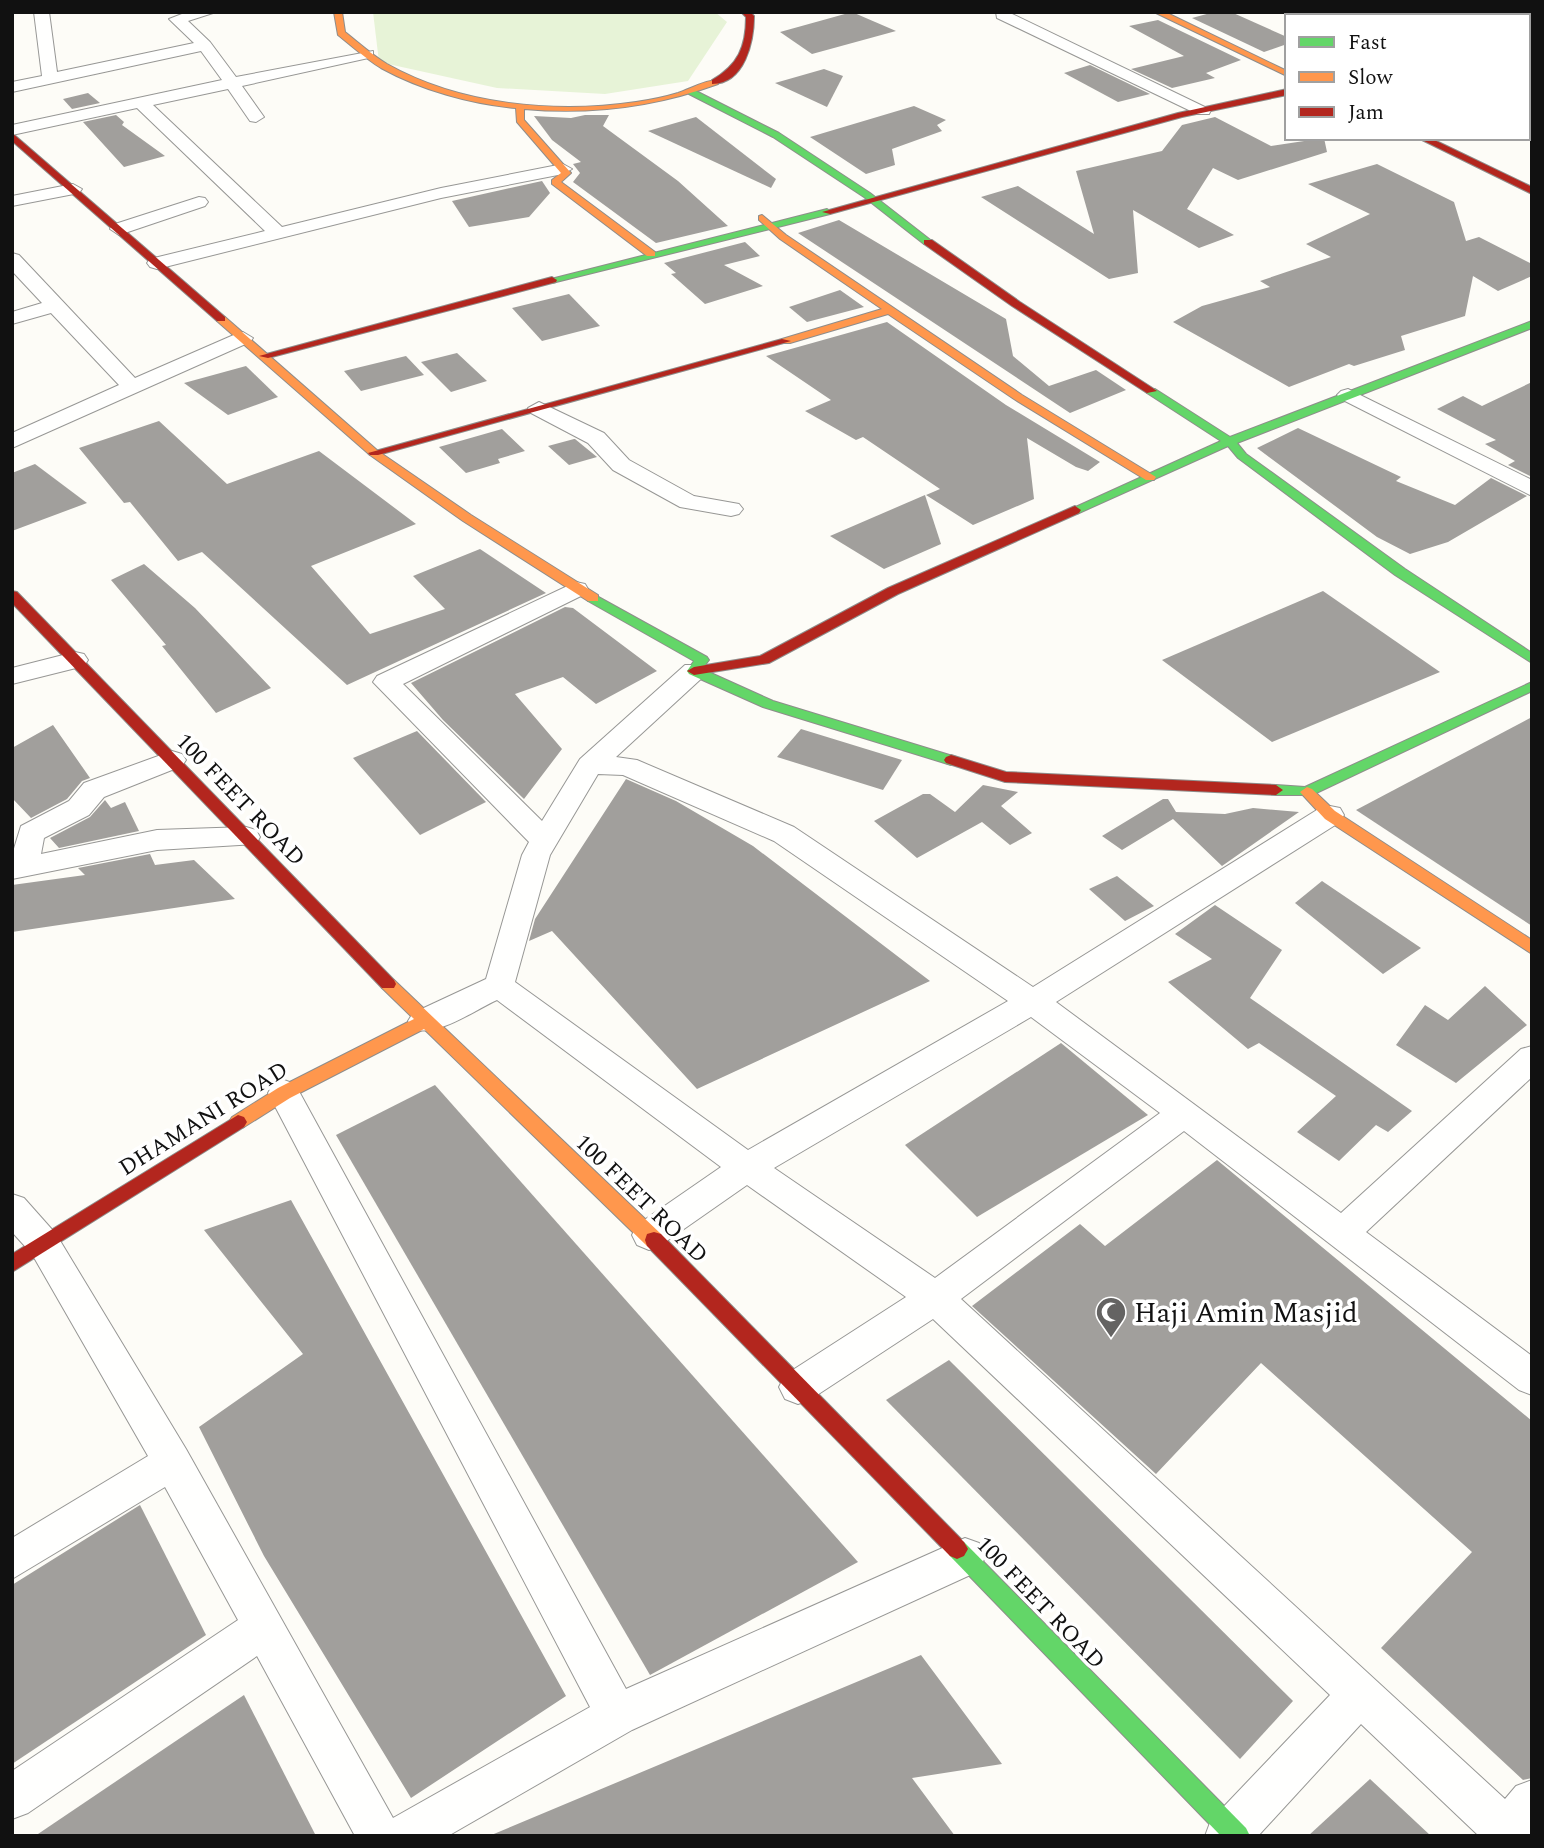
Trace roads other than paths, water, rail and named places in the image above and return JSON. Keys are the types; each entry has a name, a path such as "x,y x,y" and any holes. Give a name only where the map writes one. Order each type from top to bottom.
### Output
{"main road":[{"path":"338,12 341,33 396,73 482,101 520,105 612,107 691,92 727,74 745,60 750,46 750,16 745,12"},
{"path":"1158,12 1285,73"},
{"path":"691,92 776,135 1016,304 1230,442 1242,456 1400,572 1532,659"},
{"path":"264,356 768,223 873,201 1203,110 1285,92"},
{"path":"520,105 520,120 551,159 566,173 555,182 651,254"},
{"path":"12,136 374,453 576,589 702,660 694,671"},
{"path":"1426,140 1532,191"},
{"path":"768,223 889,310 1018,397 1150,477"},
{"path":"374,453 827,330 889,310"},
{"path":"694,671 764,660 893,592 1150,477 1230,442 1532,324"},
{"name":"100 FEET ROAD","path":"12,595 424,1021 649,1235 1232,1834"},
{"path":"694,671 768,704 1005,777 1307,792 1532,686"},
{"path":"1307,792 1330,815 1532,948"},
{"name":"DHAMANI ROAD","path":"28,1254 284,1093 424,1021"}],"street":[{"path":"41,12 50,79"},
{"path":"209,12 177,19 205,45 256,117"},
{"path":"1003,13 1203,110"},
{"path":"12,88 205,45"},
{"path":"12,130 367,54"},
{"path":"140,102 278,233"},
{"path":"157,262 441,193 563,169"},
{"path":"12,201 73,189"},
{"path":"119,229 199,202"},
{"path":"12,259 132,387"},
{"path":"12,318 56,305"},
{"path":"12,441 243,338"},
{"path":"1348,395 1532,489"},
{"path":"539,408 596,438 621,465 688,502 731,509"},
{"path":"544,840 386,682 576,589"},
{"path":"12,676 75,660"},
{"path":"424,1021 499,986 536,855 590,765 694,671"},
{"path":"18,869 31,833 79,808 94,790 172,760"},
{"path":"590,765 627,766 784,834 1087,1039 1532,1378"},
{"path":"649,1235 747,1167 1032,1002 1330,815"},
{"path":"18,869 157,840 246,837"},
{"path":"499,986 747,1167 935,1298 1360,1694 1517,1823"},
{"path":"1342,1233 1532,1058"},
{"path":"284,1093 617,1715"},
{"path":"797,1387 935,1298 1184,1113"},
{"path":"12,1208 28,1254 172,1462 380,1836"},
{"path":"12,1560 172,1462"},
{"path":"405,1836 617,1715 965,1557"},
{"path":"12,1797 264,1627"},
{"path":"1232,1834 1360,1694"}],"place":[{"name":"Haji Amin Masjid","path":"1111,1339"}]}
